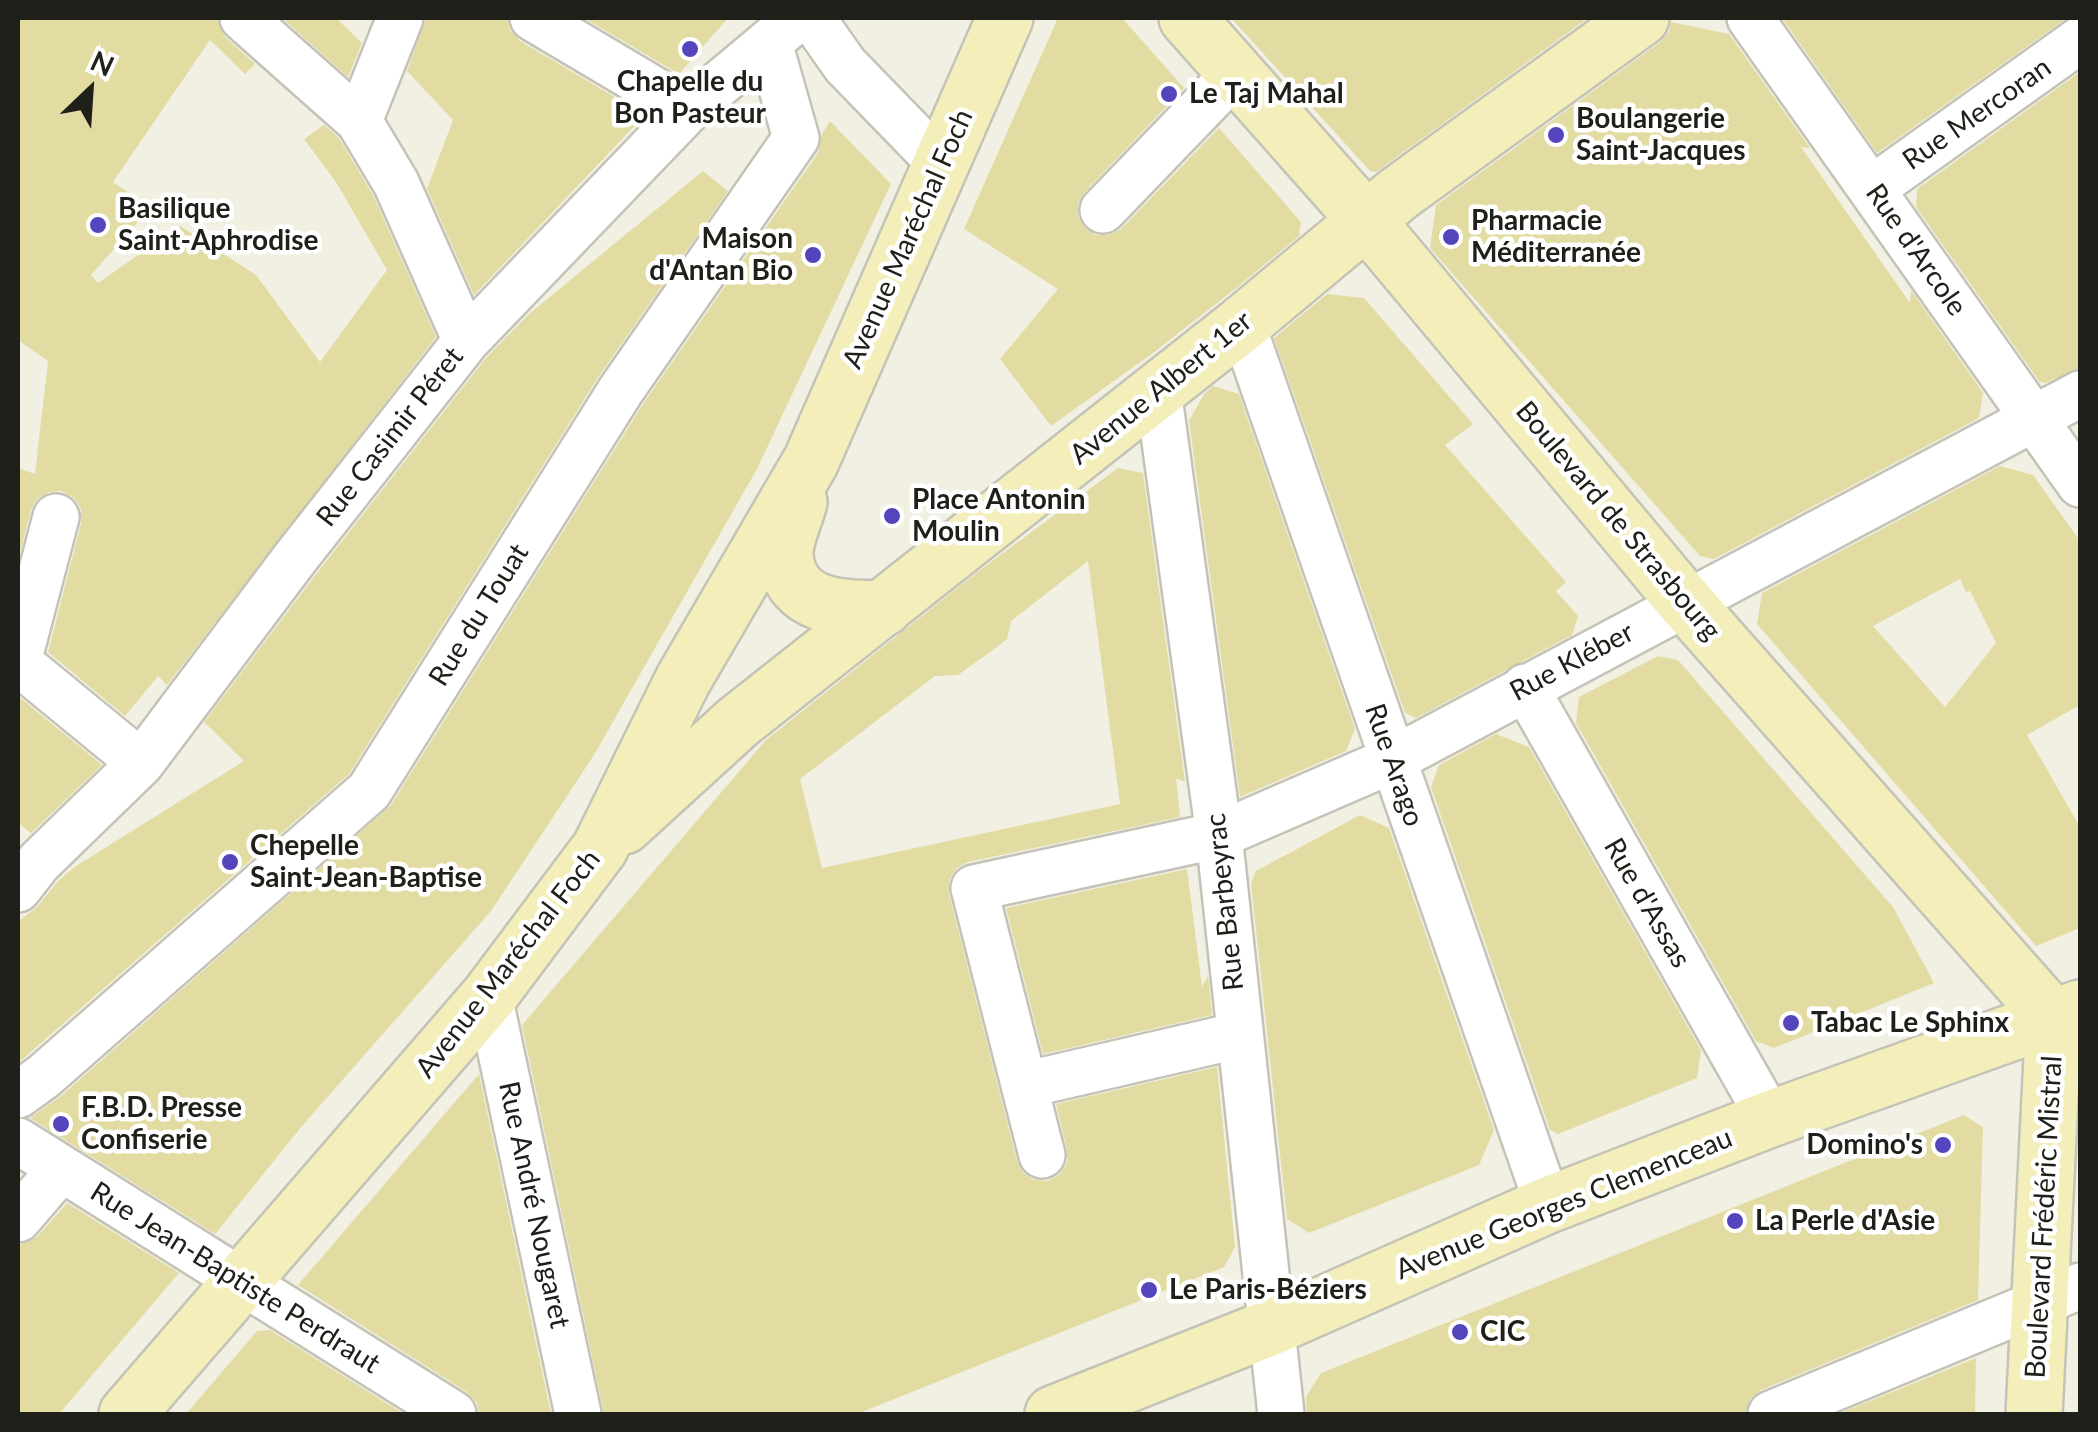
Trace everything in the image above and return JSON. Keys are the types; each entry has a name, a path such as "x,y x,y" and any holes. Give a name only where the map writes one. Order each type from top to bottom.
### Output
{"main road":[{"name":"Avenue Maréchal Foch","path":"127,1414 489,996 600,848 682,680 810,460 1005,18"},
{"name":"Boulevard de Strasbourg","path":"1187,18 1366,220 1685,602 2067,1013"},
{"name":"Avenue Albert 1er","path":"600,848 738,722 1242,324 1398,194 1641,18"},
{"name":"Avenue Maréchal Foch","path":"810,460 785,554 795,588 816,603 856,610 884,608"},
{"name":"Avenue Georges Clemenceau","path":"1053,1414 1272,1328 1548,1205 1770,1119 2067,1013"},
{"name":"Boulevard Frédéric Mistral","path":"2034,1414 2060,1294 2067,1013"}],"street":[{"path":"243,18 359,120 396,182 466,341"},
{"path":"359,120 400,18"},
{"path":"533,18 688,110"},
{"path":"812,18 845,65 942,165"},
{"name":"Rue d'Arcole","path":"1750,18 2080,484"},
{"name":"Rue Casimir Péret","path":"25,865 141,762 466,341 688,110 784,30"},
{"name":"Rue du Touat","path":"18,1095 369,791 621,390 796,138 784,30"},
{"name":"Rue Mercoran","path":"1873,188 2080,40"},
{"path":"1102,210 1237,71"},
{"name":"Rue Arago","path":"1242,324 1548,1205"},
{"name":"Rue Barbeyrac","path":"1158,390 1219,835 1281,1414"},
{"name":"Rue Kléber","path":"1024,1085 974,888 1219,835 1392,760 2080,394"},
{"path":"56,517 18,662 141,762"},
{"name":"Rue d'Assas","path":"1524,687 1770,1119"},
{"name":"Rue André Nougaret","path":"489,996 578,1414"},
{"path":"1042,1155 1024,1085 1240,1035"},
{"name":"Rue Jean-Baptiste Perdraut","path":"18,1140 453,1414"},
{"path":"18,1220 61,1169"},
{"path":"1771,1414 2060,1294"}],"building":[{"path":"18,18 217,18 225,37 255,64 245,74 210,40 113,182 151,207 91,275 98,283 180,226 256,275 320,362 387,270 336,182 304,139 324,125 339,138 373,195 436,337 167,685 158,676 125,716 48,652 81,524 81,509 74,498 62,491 37,499 18,560 18,468 35,474 48,361 18,340"},
{"path":"282,18 336,18 362,43 348,77"},
{"path":"426,18 507,18 510,30 520,41 645,115 474,295 427,189 453,120 407,71"},
{"path":"584,18 728,18 679,74"},
{"path":"1058,18 1122,18 1184,88 1084,193 1078,203 1078,216 1086,229 1096,235 1109,235 1121,229 1219,128 1301,222 1299,236 1240,285 1051,426 1000,359 1058,289 964,229"},
{"path":"1231,18 1588,18 1376,172 1370,171"},
{"path":"1782,18 2067,18 1877,153"},
{"path":"1671,22 1729,34 1810,148 1801,147 1910,303 1911,290 1983,393 1979,418 1714,559 1700,556 1430,248 1436,205 1659,43 1669,32"},
{"path":"2080,72 2080,368 2045,383 2039,381 1916,207 1917,189"},
{"path":"830,121 891,184 757,469 594,755 491,911 302,1126 215,1234 30,1118 61,1096 391,805 643,404 818,153"},
{"path":"703,171 728,191 599,376 349,774 18,1063 18,922 76,866 244,761 204,722 317,573 486,358 529,314"},
{"path":"1327,294 1364,298 1473,424 1445,445 1566,582 1556,591 1578,616 1572,635 1416,718 1405,713 1274,338"},
{"path":"1213,386 1239,394 1355,729 1346,751 1240,797 1189,421"},
{"path":"2000,466 2033,475 2080,541 2080,705 2027,735 2080,827 2080,928 2036,946 1757,624 1762,593","holes":["1960,579 1966,592 1970,591 1996,643 1945,707 1873,626"]},
{"path":"1118,468 1143,473 1185,782 1176,778 1180,817 968,862 957,868 949,880 949,894 1023,1173 1034,1180 1048,1181 1060,1174 1067,1163 1056,1104 1217,1067 1235,1247 1224,1267 857,1414 604,1414 522,1025 766,740 976,573","holes":["1088,561 1120,804 822,868 800,779 935,676 958,675 993,650 1007,639 1011,621"]},
{"path":"1658,656 1678,660 1893,907 1934,983 1774,1048 1756,1041 1576,723 1579,697"},
{"path":"18,696 102,765 31,833 18,823"},
{"path":"1496,734 1529,747 1701,1050 1697,1078 1558,1134 1550,1130 1431,787 1439,765"},
{"path":"1360,815 1389,828 1494,1130 1479,1165 1309,1233 1287,1219 1251,883 1256,871"},
{"path":"1187,869 1202,987 1208,975 1212,1015 1043,1054 1006,908"},
{"path":"479,1074 551,1414 479,1414 477,1403 467,1392 298,1285"},
{"path":"1964,1115 1983,1127 1978,1300 1761,1390 1750,1399 1745,1414 1307,1414 1306,1397 1321,1373"},
{"path":"67,1203 179,1273 59,1414 18,1414 18,1246 37,1237"},
{"path":"270,1330 404,1414 186,1414 257,1331"},
{"path":"1976,1358 1975,1414 1838,1414"}],"place":[{"name":"Chapelle du Bon Pasteur","path":"690,49"},
{"name":"Le Taj Mahal","path":"1169,94"},
{"name":"Boulangerie Saint-Jacques","path":"1556,135"},
{"name":"Basilique Saint-Aphrodise","path":"98,225"},
{"name":"Pharmacie Méditerranée","path":"1451,237"},
{"name":"Maison d'Antan Bio","path":"813,255"},
{"name":"Place Antonin Moulin","path":"892,516"},
{"name":"Chepelle Saint-Jean-Baptise","path":"230,862"},
{"name":"Tabac Le Sphinx","path":"1791,1023"},
{"name":"F.B.D. Presse Confiserie","path":"61,1124"},
{"name":"Domino's","path":"1943,1145"},
{"name":"La Perle d'Asie","path":"1735,1221"},
{"name":"Le Paris-Béziers","path":"1149,1290"},
{"name":"CIC","path":"1460,1332"}]}
